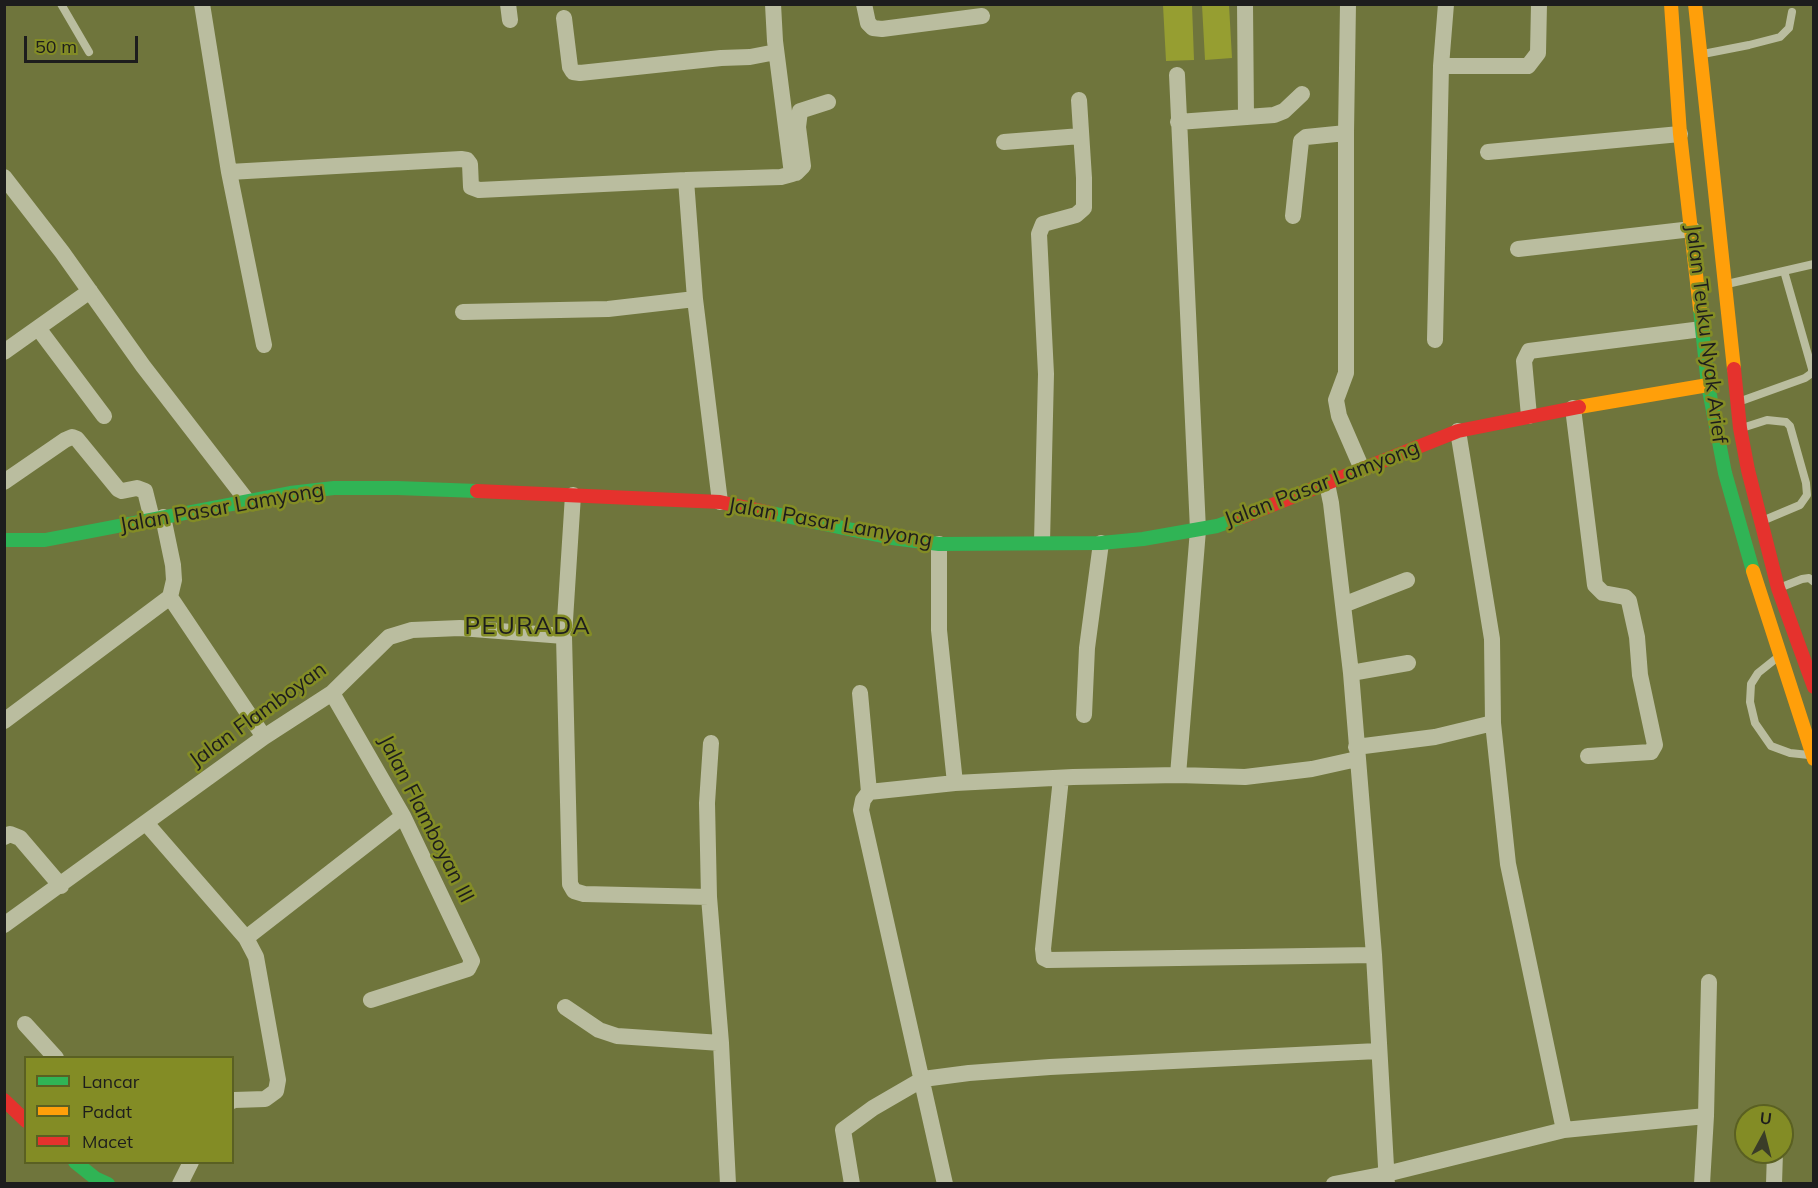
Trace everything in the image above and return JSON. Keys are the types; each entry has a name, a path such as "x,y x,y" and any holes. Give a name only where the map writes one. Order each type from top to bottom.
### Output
{"street":[{"path":"202,4 229,172 264,345"},
{"path":"773,4 776,51 792,174"},
{"path":"864,4 868,23 882,29 982,16"},
{"path":"1245,4 1246,117"},
{"path":"1348,4 1346,373 1336,400 1339,416 1362,469"},
{"path":"1435,340 1441,66 1446,4"},
{"path":"1441,66 1528,66 1538,53 1539,4"},
{"name":"Jalan Teuku Nyak Arief","path":"1671,4 1680,134 1708,384 1725,473 1761,598 1813,757"},
{"name":"Jalan Teuku Nyak Arief","path":"1695,4 1740,428 1778,588 1809,655 1814,687"},
{"path":"564,18 570,67 573,72 750,57 776,51"},
{"path":"1177,75 1197,530 1178,775"},
{"path":"1178,122 1280,113 1302,94"},
{"path":"1042,543 1046,374 1039,234 1043,224 1076,215 1084,208 1079,100"},
{"path":"229,172 461,159 467,160 470,164 471,187 479,190 782,177 802,169 803,166 798,127 800,111 828,102"},
{"path":"1293,216 1301,141 1306,137 1346,133"},
{"path":"1488,152 1680,134"},
{"path":"1004,142 1082,136"},
{"path":"4,177 143,366 248,502"},
{"path":"686,180 695,299 720,502"},
{"path":"1518,249 1692,229"},
{"path":"4,352 90,291"},
{"path":"463,312 608,309 695,299"},
{"path":"38,328 104,416"},
{"path":"1529,416 1524,361 1529,351 1702,329"},
{"name":"Jalan Pasar Lamyong","path":"4,540 45,540 290,493 334,488 397,488 720,502 892,538 939,544 1101,543 1197,530 1234,520 1458,431 1708,384"},
{"path":"1574,408 1595,585 1603,593 1625,597 1629,601 1637,637 1640,675 1655,745 1651,752 1588,756"},
{"path":"1458,431 1492,639 1493,723 1508,864 1564,1130"},
{"path":"4,482 65,440 72,437 77,439 118,489 122,491 137,488 145,491 158,518 173,565 174,580 170,597 4,721"},
{"path":"1327,484 1351,673 1374,955 1387,1179"},
{"path":"573,495 564,636 570,884 574,891 585,894 709,897"},
{"path":"1084,715 1087,648 1101,543"},
{"path":"939,544 939,630 955,783"},
{"path":"1343,605 1407,580"},
{"path":"170,597 264,737"},
{"name":"Jalan Flamboyan","path":"4,924 60,886 264,737 332,693 389,637 412,630 460,628 564,636"},
{"path":"1351,673 1408,663"},
{"name":"Jalan Flamboyan III","path":"332,693 403,816 472,961 468,969 371,1000"},
{"path":"860,693 869,792 863,800 861,810 923,1079 942,1183"},
{"path":"869,792 955,783 1061,778 1178,775 1245,777 1312,769 1357,753 1493,723"},
{"path":"711,743 707,803 709,897 721,1043 728,1184"},
{"path":"1061,778 1043,949 1044,957 1048,960 1374,955"},
{"path":"246,938 403,816"},
{"path":"146,823 246,938 256,957 278,1080 276,1091 265,1099 234,1100"},
{"path":"4,837 10,834 20,838 60,886"},
{"path":"1702,1184 1709,982"},
{"path":"565,1007 599,1030 617,1036 721,1043"},
{"path":"25,1023 54,1056"},
{"path":"852,1184 843,1130 873,1108 923,1079 1050,1067 1378,1051"},
{"path":"4,1100 24,1119"},
{"path":"1334,1184 1387,1179 1564,1130 1706,1116"},
{"path":"77,1164 99,1182"},
{"path":"180,1184 190,1164"},
{"path":"1774,1184 1775,1164"}],"lane":[{"path":"61,4 89,52"},
{"path":"1700,54 1780,37 1789,28 1792,12"},
{"path":"1726,284 1814,264"},
{"path":"1738,402 1813,373 1784,271"},
{"path":"1740,428 1767,420 1786,422 1790,426 1806,483 1807,495 1800,505 1762,521"},
{"path":"1778,588 1802,579 1809,578 1814,582"},
{"path":"1780,656 1758,673 1750,684 1750,702 1755,723 1771,746 1790,753 1813,757"}],"green space":[{"path":"1163,5 1192,5 1194,60 1166,61"},
{"path":"1202,5 1229,5 1232,58 1205,60"}],"traffic: fast":[{"path":"1700,309 1708,385 1725,473 1753,571"},
{"path":"4,540 45,540 290,493 334,488 477,491"},
{"path":"771,513 892,538 939,544 1101,543 1143,539 1217,526 1242,517"},
{"path":"78,1164 95,1178 108,1184"}],"traffic: slow":[{"path":"1671,4 1680,134 1700,309"},
{"path":"1695,4 1734,369"},
{"path":"1579,407 1708,385"},
{"path":"1753,571 1814,759"}],"traffic: jam":[{"path":"1734,369 1740,428 1748,470 1778,588 1814,687"},
{"path":"1242,517 1458,431 1579,407"},
{"path":"477,491 720,502 771,513"},
{"path":"4,1100 24,1119"}],"district":[{"name":"PEURADA","path":"528,627"}]}
